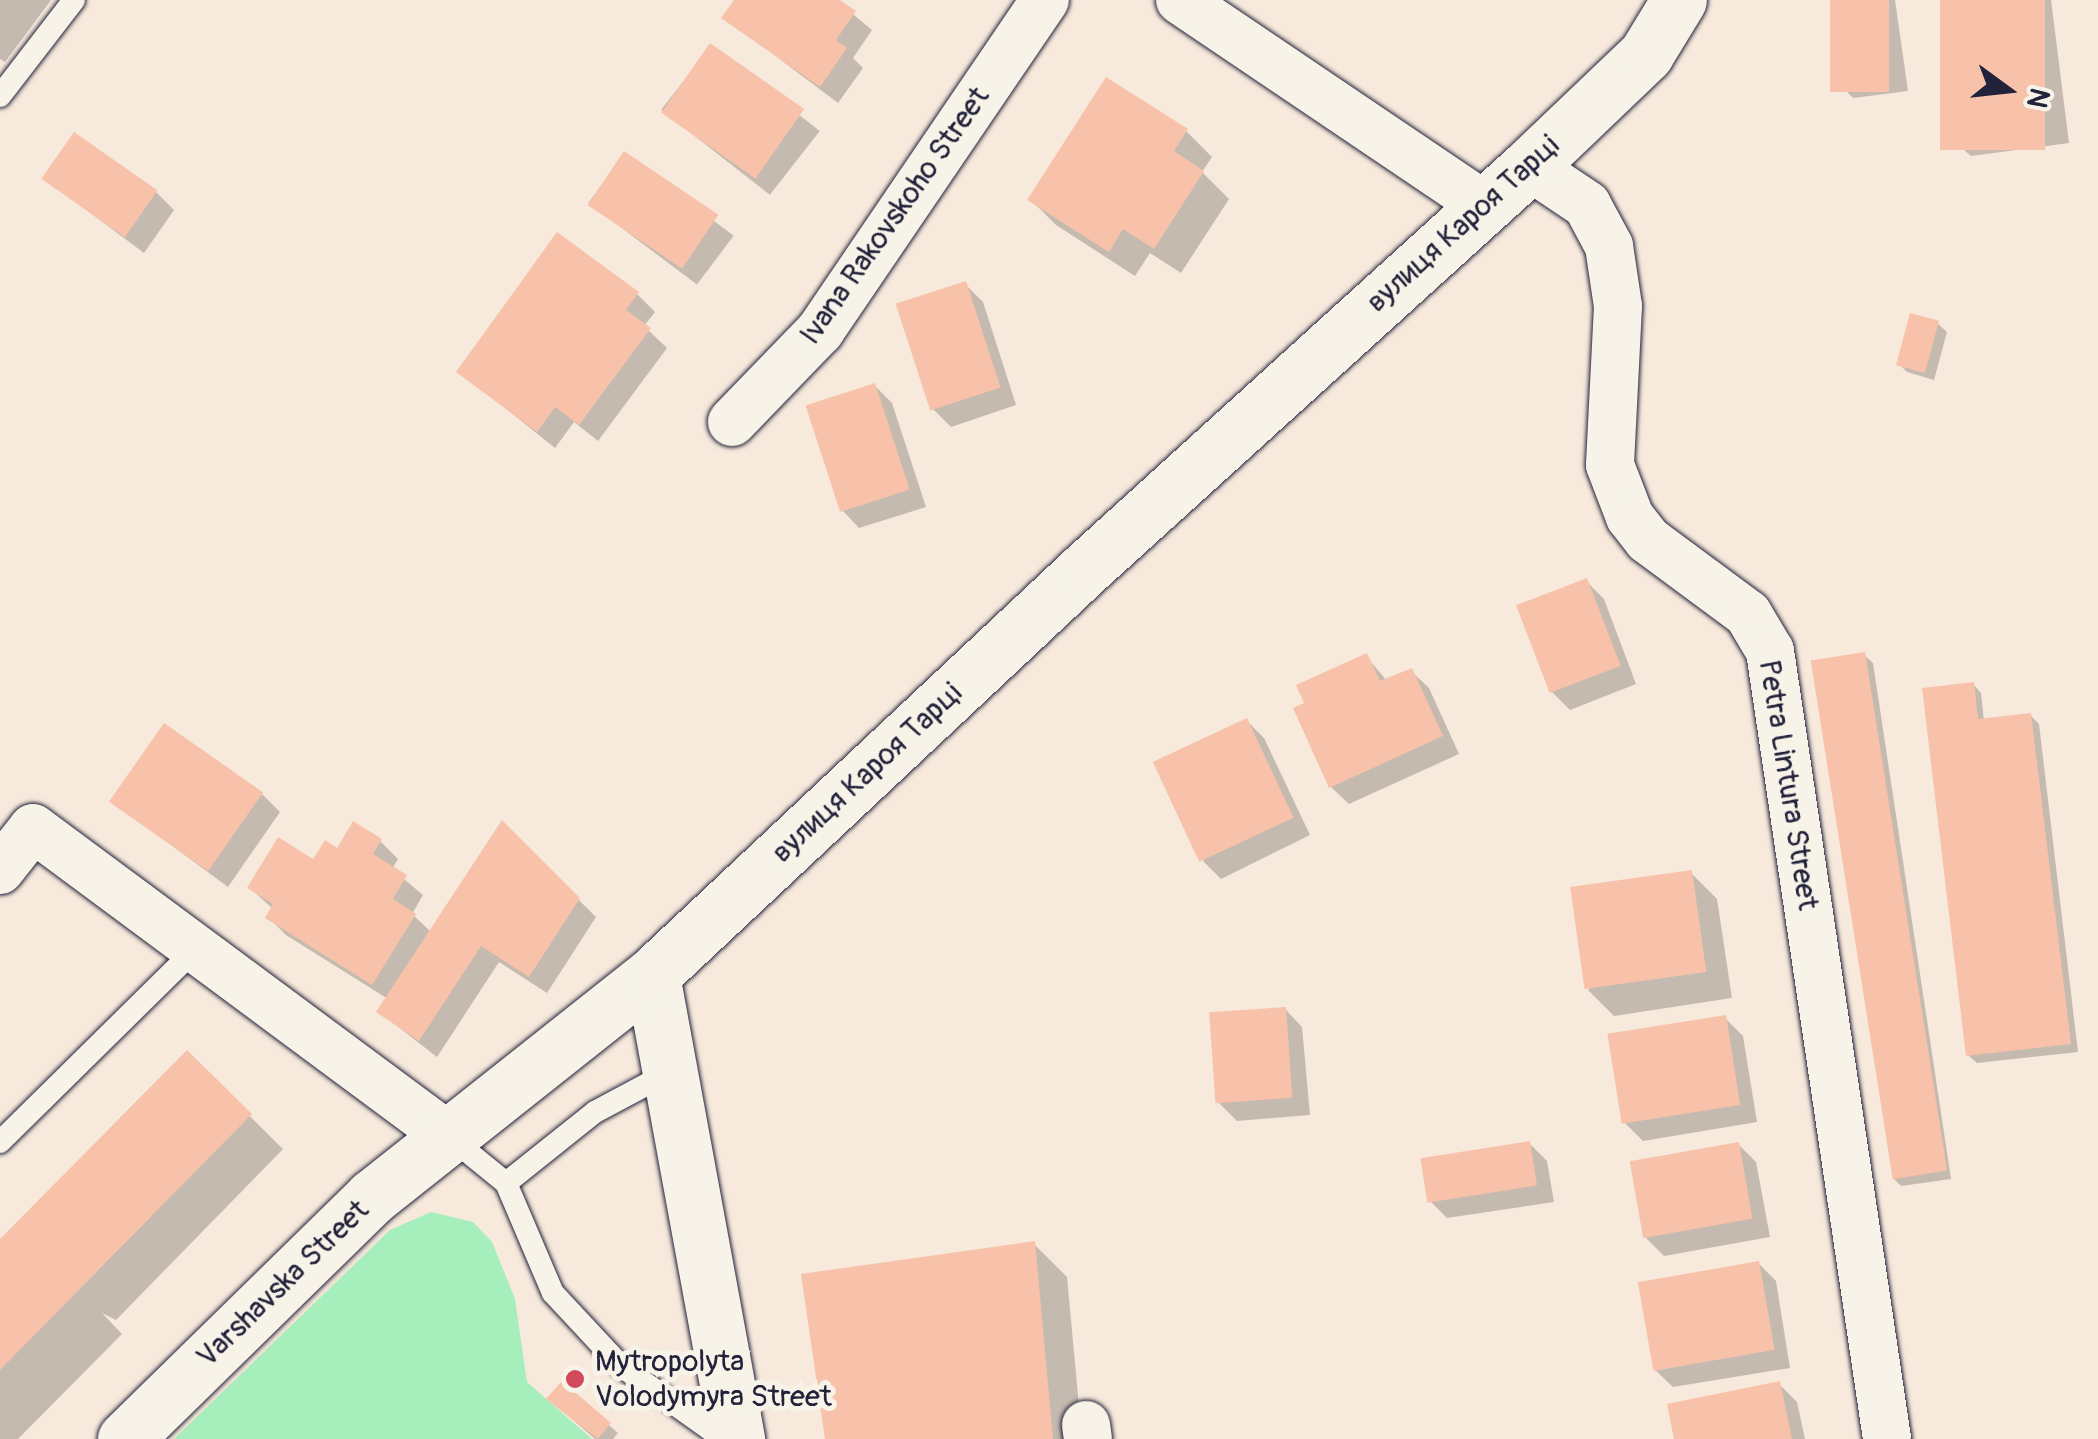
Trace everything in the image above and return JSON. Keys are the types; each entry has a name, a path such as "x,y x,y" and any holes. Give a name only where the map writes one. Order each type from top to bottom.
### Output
{"street":[{"name":"Ivana Rakovskoho Street","path":"732,422 820,331 1045,0"},
{"path":"1180,0 1483,204"},
{"name":"вулиця Кароя Тарці","path":"447,1135 652,974 1483,204 1530,166 1646,54 1679,0"},
{"name":"Petra Lintura Street","path":"1530,166 1587,205 1609,246 1618,306 1610,466 1630,517 1648,540 1748,614 1770,651 1887,1439"},
{"path":"0,870 33,828 447,1135"},
{"path":"652,974 674,1070 737,1438"},
{"name":"Varshavska Street","path":"126,1439 372,1197 447,1135"}],"lane":[{"path":"0,96 74,0"},
{"path":"0,1142 196,949"},
{"path":"506,1182 595,1112 674,1070"},
{"path":"447,1135 506,1182 554,1293 621,1366 711,1430 737,1438"}],"green space":[{"path":"431,1212 473,1222 492,1242 515,1299 527,1382 592,1439 174,1439 390,1230"}],"building":[{"path":"734,0 840,0 856,11 836,40 847,48 820,87 721,18"},
{"path":"1830,0 1889,0 1889,92 1830,92"},
{"path":"1940,0 2045,0 2045,150 1940,150"},
{"path":"710,43 804,109 755,179 661,113"},
{"path":"1106,77 1188,129 1174,151 1204,171 1154,249 1123,229 1109,252 1027,200"},
{"path":"74,132 158,191 125,237 41,179"},
{"path":"624,151 719,215 682,269 588,205"},
{"path":"557,232 639,292 626,310 651,328 579,425 555,407 537,432 456,372"},
{"path":"966,281 1001,388 930,410 896,304"},
{"path":"1910,313 1939,321 1925,373 1896,365"},
{"path":"875,383 910,490 840,512 806,406"},
{"path":"1587,578 1621,666 1550,693 1516,605"},
{"path":"1865,652 1947,1171 1893,1179 1811,661"},
{"path":"1367,653 1380,681 1412,668 1443,736 1329,788 1293,708 1304,703 1296,685"},
{"path":"1974,682 1978,719 2031,713 2071,1044 1966,1056 1922,688"},
{"path":"1247,718 1293,818 1199,862 1153,762"},
{"path":"164,723 263,792 208,871 109,802"},
{"path":"502,820 580,898 529,977 481,946 419,1041 376,1012"},
{"path":"353,821 382,839 373,854 407,875 393,899 416,914 372,985 265,918 273,904 247,888 278,837 313,859 325,840 337,848"},
{"path":"1692,870 1706,972 1585,989 1570,887"},
{"path":"1286,1007 1292,1098 1216,1103 1209,1012"},
{"path":"1726,1015 1740,1105 1622,1124 1607,1034"},
{"path":"187,1050 252,1114 0,1370 0,1239"},
{"path":"1530,1141 1537,1185 1427,1203 1420,1158"},
{"path":"1739,1142 1753,1219 1643,1238 1630,1161"},
{"path":"1035,1241 1053,1439 825,1439 801,1274"},
{"path":"1759,1261 1775,1350 1653,1371 1638,1282"},
{"path":"562,1381 611,1423 598,1439 546,1399"},
{"path":"1780,1381 1792,1439 1674,1439 1667,1404"}],"place":[{"name":"Mytropolyta Volodymyra Street","path":"575,1379"}]}
